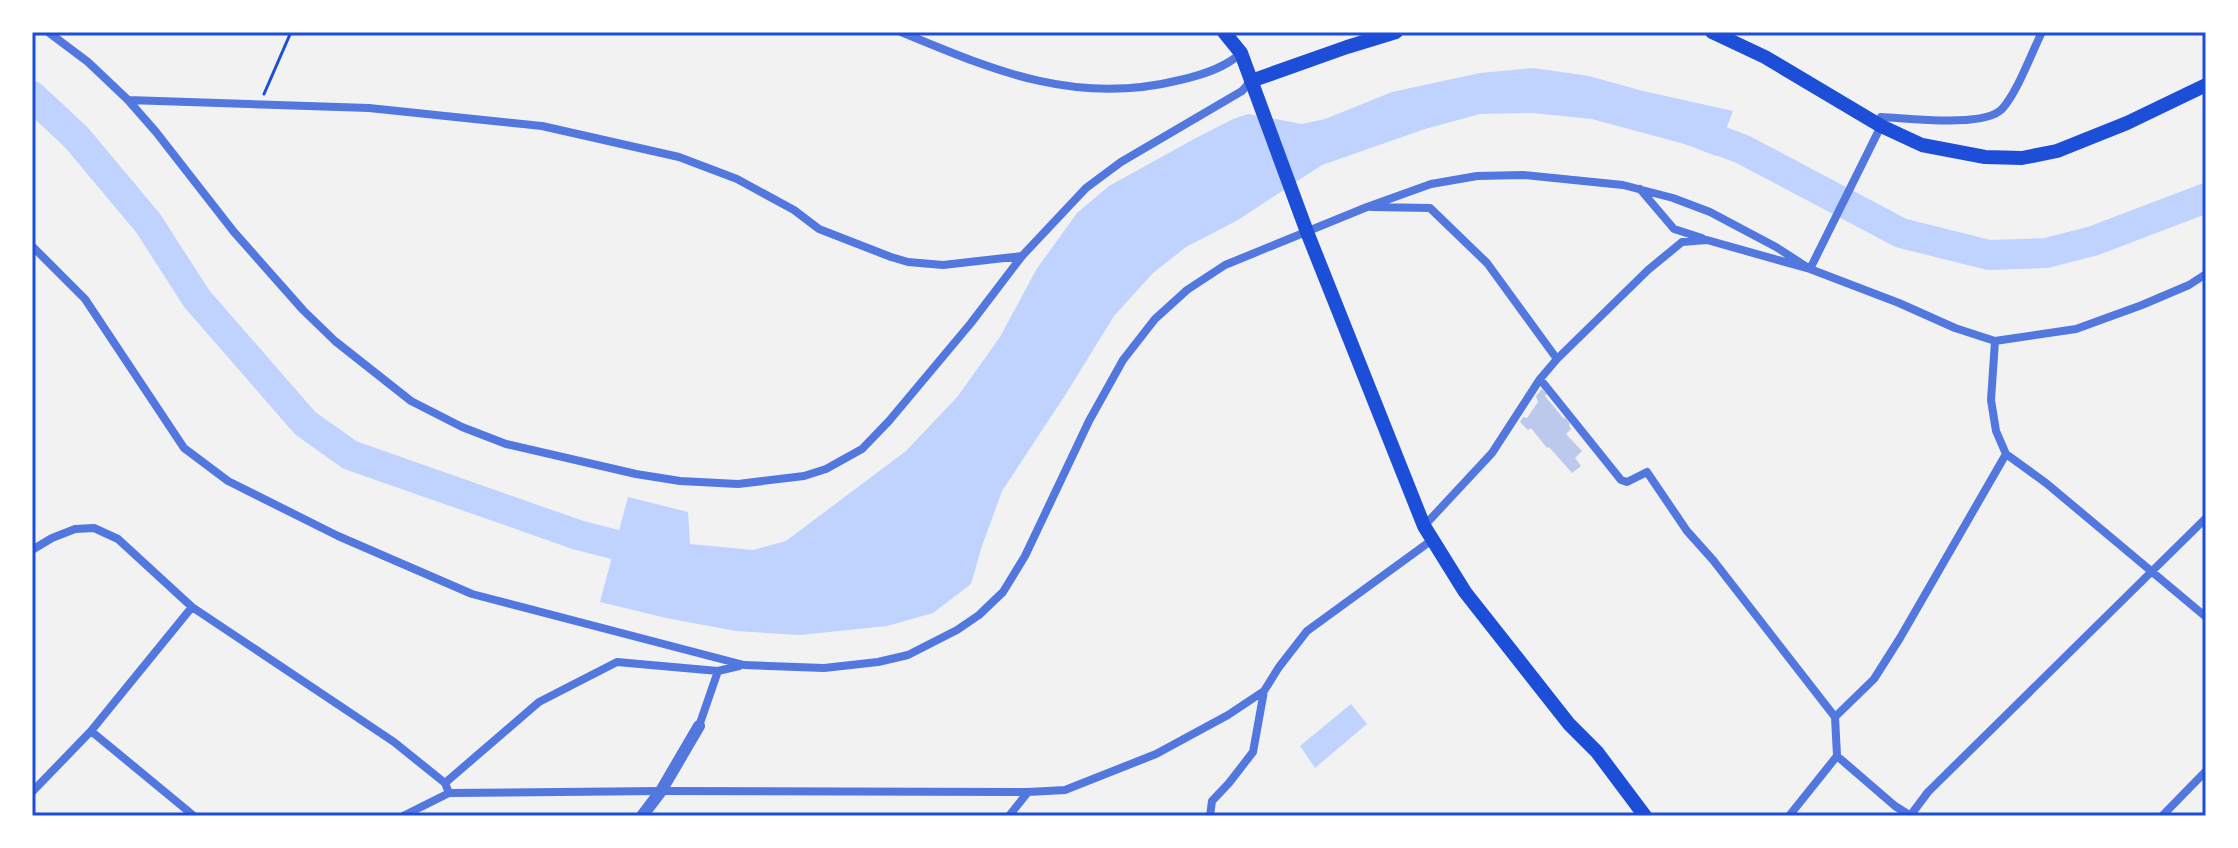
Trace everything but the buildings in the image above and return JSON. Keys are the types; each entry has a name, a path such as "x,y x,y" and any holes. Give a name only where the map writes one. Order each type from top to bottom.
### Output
{"main road":[{"path":"1224,32 1241,53 1307,232 1424,526 1465,592 1569,724 1597,752 1645,816"},
{"path":"1251,81 1396,32"},
{"path":"1712,32 1765,57 1881,126 1922,145 1985,157 2022,158 2057,151 2127,123 2206,85"}],"street":[{"path":"48,32 88,62 128,100 234,232 303,310 335,341 411,401 462,427 506,444 636,474 680,481 738,484 804,476 826,469 862,449 962,334 1022,256 1086,188 1121,162 1242,91 1251,81"},
{"path":"901,32 985,67 1034,81 1103,91 1157,86 1192,78 1230,63 1241,53"},
{"path":"1810,269 1881,126 1881,117 1971,121 1992,115 2001,110 2009,97 2042,32"},
{"path":"128,100 369,108 542,126 679,157 737,179 783,204 819,229 908,262 943,265 1022,256"},
{"path":"32,246 85,299 184,448 228,481 338,536 472,594 744,665 824,668 908,655 979,615 1003,592 1025,556 1089,421 1123,360 1155,319 1187,290 1225,265 1367,207 1431,184 1477,176 1523,175 1623,185 1673,198 1710,212 1810,269"},
{"path":"1640,189 1674,229 1747,253 1810,269 1995,341 2076,329 2142,305 2189,285 2206,274"},
{"path":"1367,207 1430,208 1487,263 1557,359"},
{"path":"1424,526 1492,453 1540,379 1557,359 1648,270 1682,242 1707,240"},
{"path":"1995,341 1991,400 1996,431 2006,454 2046,483 2206,617"},
{"path":"1540,379 1621,480 1627,482 1647,472 1687,531 1835,717 1837,756 1789,816"},
{"path":"1835,717 1874,679 2006,454"},
{"path":"1837,756 1910,816 1928,792 2206,518"},
{"path":"32,550 75,529 94,528 118,539 192,607 394,742 445,783 449,793"},
{"path":"1210,816 1212,801 1253,752 1264,691 1307,631 1432,540"},
{"path":"32,792 91,731 192,607"},
{"path":"445,783 539,702 617,662 718,671 744,665"},
{"path":"642,816 661,791 699,726 718,671"},
{"path":"403,816 449,793 1065,790 1156,754 1228,715 1264,691"},
{"path":"91,731 194,816"},
{"path":"2162,816 2206,771"},
{"path":"1009,816 1028,792"}],"path":[{"path":"259,104 291,32"}],"water":[{"path":"1533,68 1589,76 1733,111 1716,156 1688,145 1592,119 1532,113 1480,114 1425,129 1322,165 1238,220 1186,247 1153,273 1114,316 1002,491 971,584 933,613 887,626 800,635 736,631 600,602 628,497 688,512 690,544 753,550 786,541 906,451 958,396 1000,337 1036,270 1077,213 1109,186 1194,139 1248,114 1302,124 1325,119 1392,92 1480,73"},
{"path":"1351,704 1367,724 1315,768 1300,746"}],"waterway":[{"path":"32,96 76,137 148,223 197,299 305,423 350,455 578,535 652,554"},
{"path":"1685,128 1742,149 1901,233 1989,255 2046,253 2093,241 2206,198"}]}
